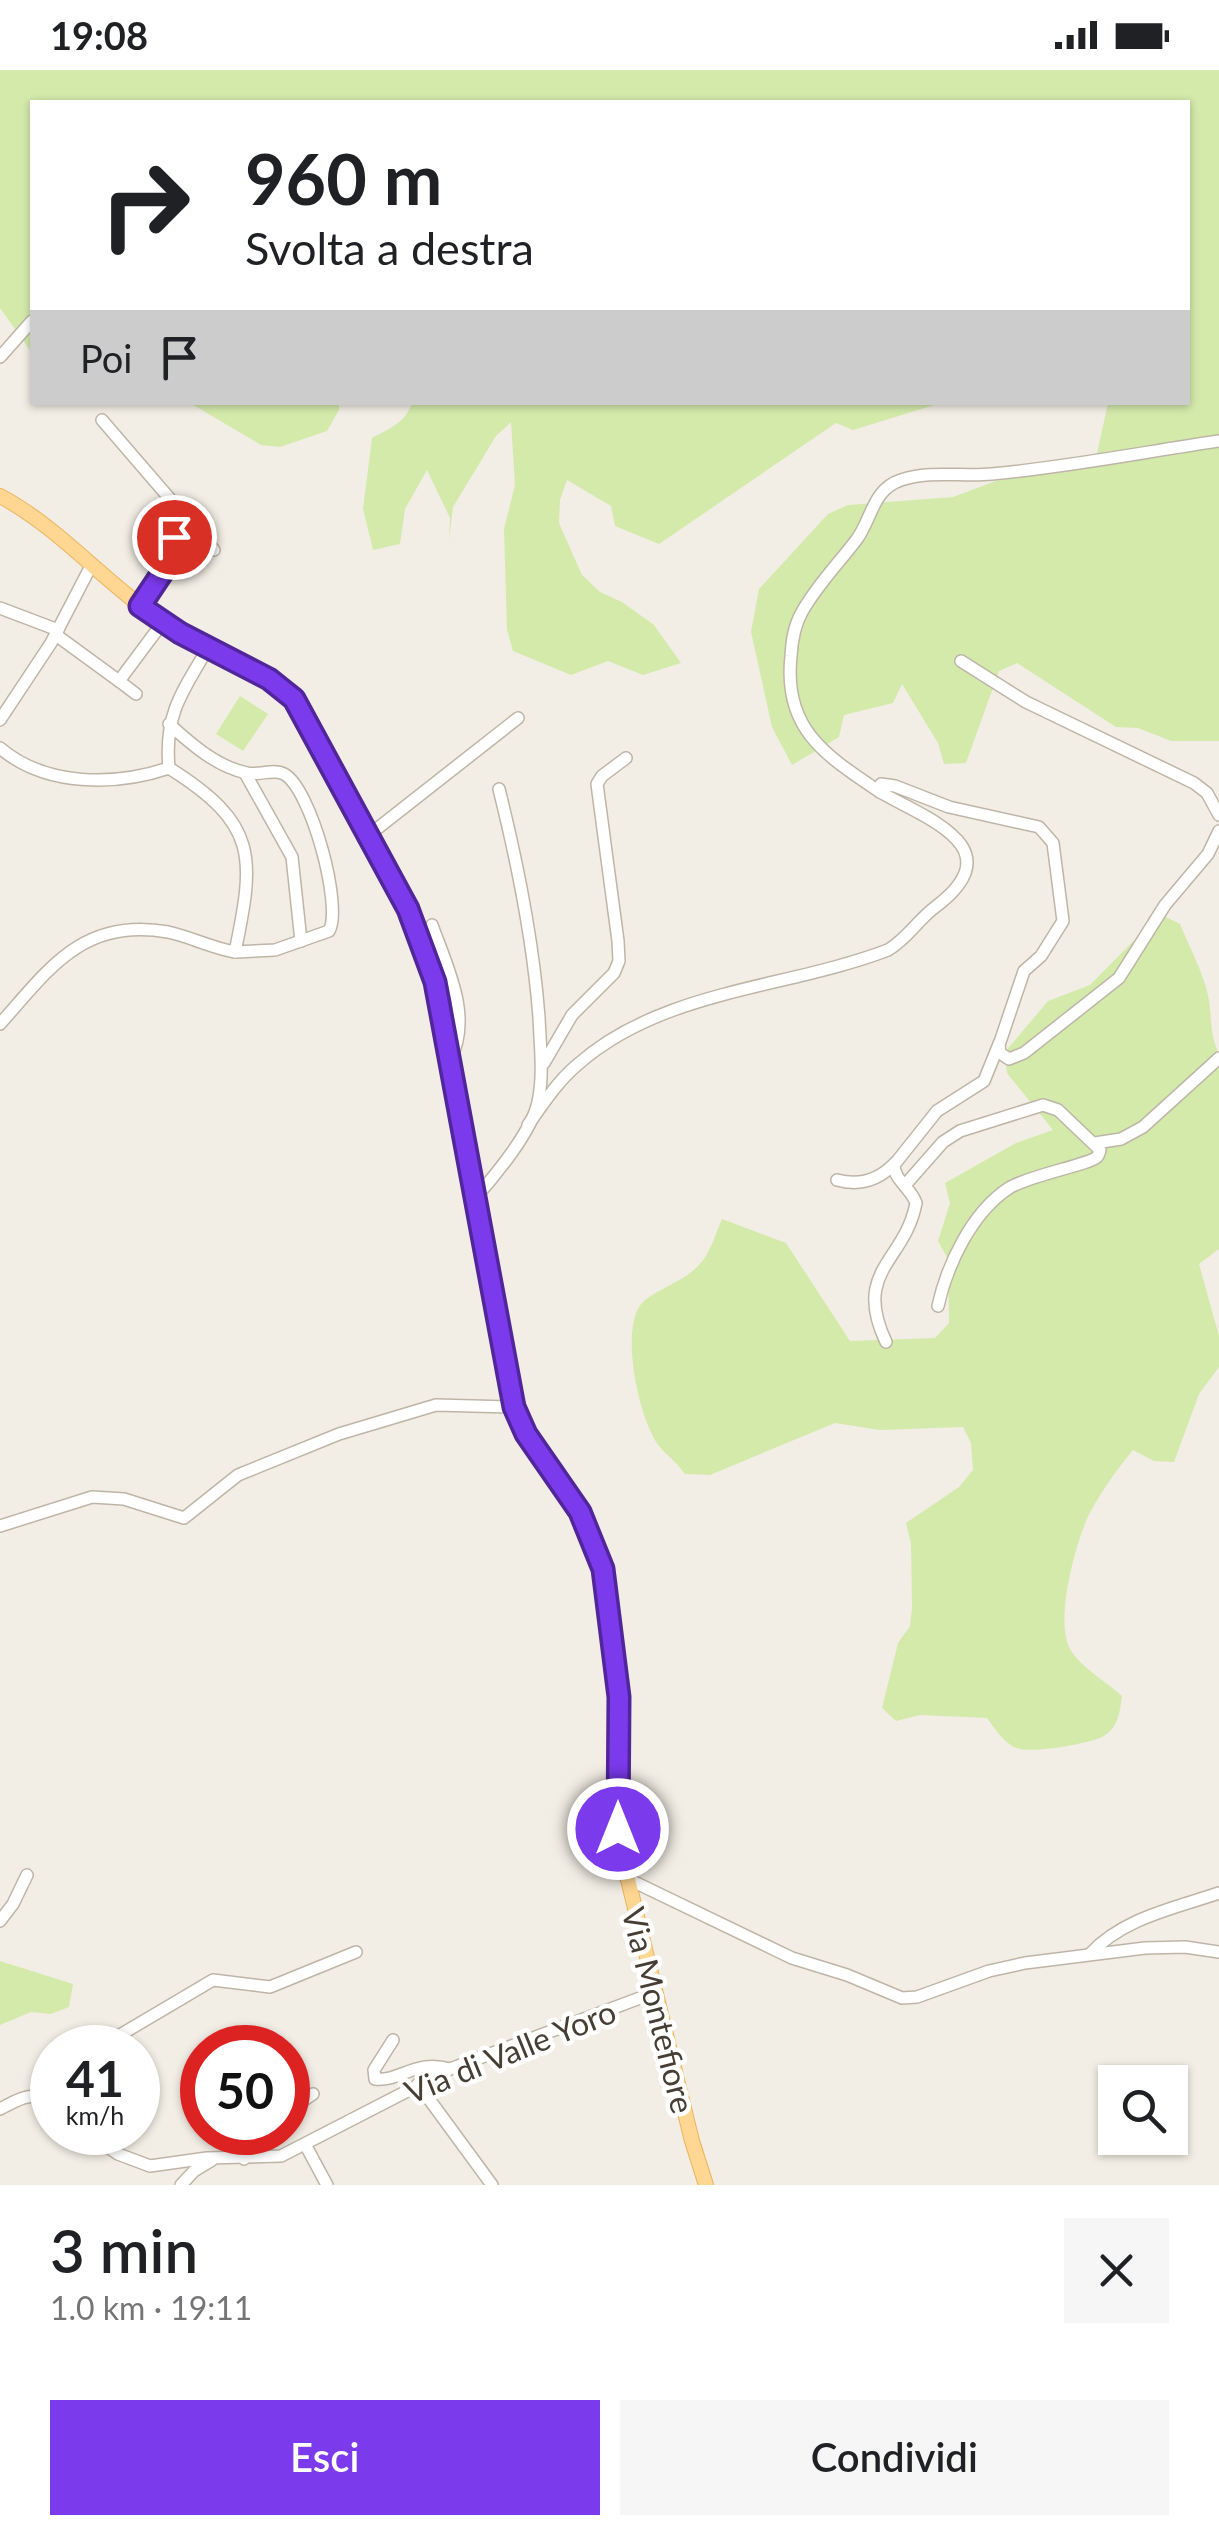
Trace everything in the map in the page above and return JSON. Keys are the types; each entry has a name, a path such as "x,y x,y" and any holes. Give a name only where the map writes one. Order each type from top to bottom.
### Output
{"main road":[{"name":"Via Montefiore","path":"0,496 46,525 162,622 269,679 294,699 369,835 427,954 514,1407 526,1434 580,1512 603,1569 619,1697 617,1810 626,1878 706,2185"}],"street":[{"path":"0,358 30,323"},
{"path":"102,420 214,550"},
{"path":"474,1198 553,1090 578,1064 608,1043 686,1005 881,953 904,940 931,910 952,895 964,872 966,858 956,837 829,756 792,706 788,680 797,622 814,592 859,536 881,493 894,482 917,476 995,474 1219,442"},
{"path":"140,606 166,567 180,508"},
{"path":"0,720 5,702 57,632 92,564"},
{"path":"0,608 57,632 136,694"},
{"path":"119,681 162,622"},
{"path":"208,648 169,724 166,738 169,768 216,802 244,841 248,856 247,897 236,952"},
{"path":"961,660 1026,702 1194,782 1219,815"},
{"path":"369,835 518,718"},
{"path":"0,1024 56,961 93,938 158,931 236,952 271,951 330,932 334,921 316,827 286,775 246,773 212,758 169,724"},
{"path":"0,748 39,769 79,779 129,778 169,768"},
{"path":"540,1071 564,1024 610,979 618,965 597,784 605,772 626,758"},
{"path":"246,773 292,858 302,941"},
{"path":"837,1180 871,1180 883,1174 937,1111 984,1080 1024,971 1040,956 1063,921 1052,840 1040,827 948,808 888,783 880,785 880,792"},
{"path":"499,789 522,878 534,956 540,1071 538,1103 528,1125"},
{"path":"1001,1035 1000,1054 1007,1058 1019,1056 1112,986 1164,905 1212,849 1219,832"},
{"path":"432,925 460,1016 459,1039 450,1060"},
{"path":"1094,1143 1125,1137 1142,1126 1219,1058"},
{"path":"906,1184 943,1142 960,1131 1042,1105 1058,1110 1100,1150 1097,1158 1027,1179 992,1204 950,1267 938,1306"},
{"path":"886,1342 876,1321 874,1297 878,1277 915,1208 906,1184 894,1172 896,1163"},
{"path":"0,1526 92,1496 124,1500 184,1518 251,1468 369,1424 444,1404 514,1407"},
{"path":"0,1921 14,1904 28,1875"},
{"path":"626,1878 792,1958 902,1998 917,1997 998,1968 1090,1954 1174,1946 1219,1952"},
{"path":"1090,1954 1106,1938 1137,1921 1219,1893"},
{"path":"137,2025 213,1980 270,1987 356,1952"},
{"name":"Via di Valle Yoro","path":"310,2144 450,2069 656,1992"},
{"path":"394,2040 375,2068 375,2079 383,2080 424,2066 450,2069"},
{"path":"418,2084 492,2185"},
{"path":"310,2097 314,2094"},
{"path":"0,2109 30,2096"},
{"path":"310,2154 326,2185"},
{"name":"Via di Valle Yoro","path":"121,2155 150,2166 280,2155"},
{"path":"244,2159 245,2155"},
{"path":"181,2185 202,2165 220,2158"}],"green space":[{"path":"0,70 1219,70 1219,741 1171,741 1138,728 1116,727 1017,663 999,671 966,763 944,764 938,743 902,684 893,703 844,715 839,737 792,765 772,727 751,632 759,589 828,514 848,505 953,497 996,481 1072,467 1096,458 1108,405 1190,405 1190,100 30,100 30,350 0,308"},
{"path":"193,405 339,405 327,431 280,447 261,445"},
{"path":"411,405 934,405 853,430 836,423 659,544 615,526 611,506 567,480 560,500 559,523 582,575 600,592 654,625 681,663 643,675 608,661 571,675 513,651 507,630 504,529 515,485 511,422 496,436 453,507 449,541 450,518 427,470 405,509 400,544 373,550 363,509 372,438 391,428"},
{"path":"240,696 268,714 243,751 216,734"},
{"path":"1160,914 1180,924 1198,965 1219,1053 1219,1249 1199,1264 1219,1336 1219,1367 1199,1394 1174,1462 1154,1461 1133,1450 1096,1502 1076,1549 1065,1604 1066,1637 1080,1662 1122,1696 1117,1720 1107,1734 1094,1740 1031,1750 1014,1747 987,1718 920,1715 896,1721 882,1708 898,1643 910,1626 911,1543 906,1523 959,1487 973,1470 971,1443 963,1427 880,1430 835,1423 710,1475 685,1474 659,1446 644,1416 632,1349 637,1312 645,1300 702,1262 722,1219 786,1243 850,1341 935,1338 949,1323 948,1259 938,1241 950,1203 945,1183 1016,1143 1053,1130 1007,1073 1005,1052 1048,1001 1090,985"},
{"path":"0,1961 73,1984 69,2007 51,2014 31,2012 0,2025"}],"route":[{"path":"174,537 166,567 140,606 180,633 269,679 300,706 399,891 430,960 514,1407 526,1434 580,1512 603,1569 619,1697 618,1829"}]}
